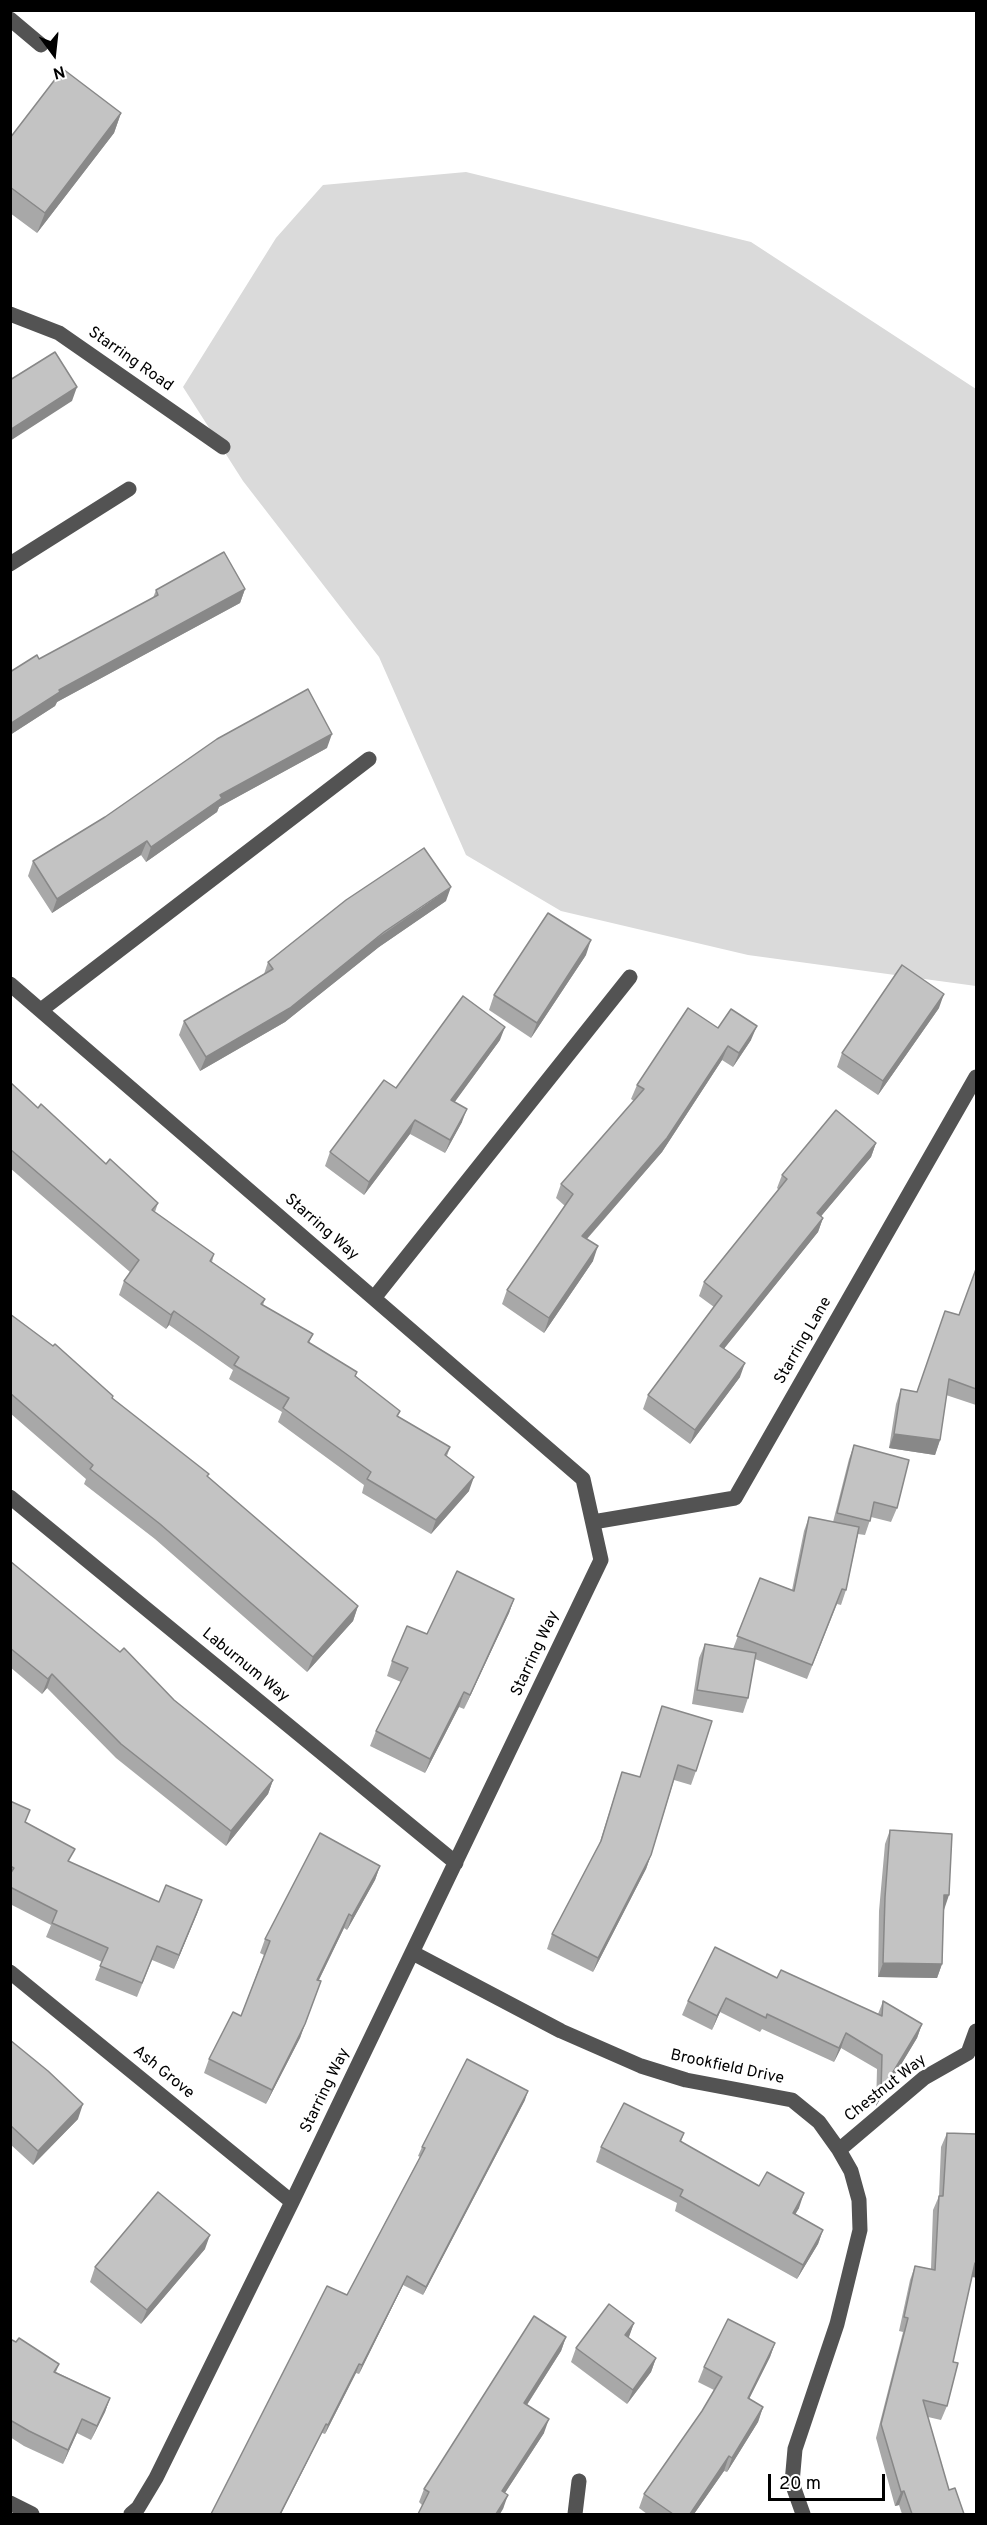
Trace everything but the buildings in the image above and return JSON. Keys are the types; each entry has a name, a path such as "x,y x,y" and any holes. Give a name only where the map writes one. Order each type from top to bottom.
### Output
{"street":[{"path":"10,19 41,45"},
{"name":"Starring Road","path":"10,314 59,333 223,447"},
{"path":"10,564 129,489"},
{"path":"40,1010 369,759"},
{"path":"374,1298 630,977"},
{"name":"Starring Way","path":"10,984 584,1479 601,1560 292,2202 156,2478 138,2508 131,2514"},
{"name":"Starring Lane","path":"593,1522 735,1498 976,1077"},
{"name":"Laburnum Way","path":"10,1497 456,1863"},
{"name":"Brookfield Drive","path":"413,1953 561,2031 641,2066 686,2080 792,2100 819,2122 839,2150 851,2171 859,2200 860,2230 837,2324 795,2449 792,2483 800,2514"},
{"name":"Ash Grove","path":"10,1972 292,2202"},
{"name":"Chestnut Way","path":"839,2150 924,2078 968,2053 976,2031"},
{"path":"575,2514 579,2481"},
{"path":"10,2503 32,2514"}],"shaded area":[{"path":"466,172 751,242 976,389 976,986 748,955 561,911 466,855 379,657 243,481 183,387 276,238 323,185"}]}
